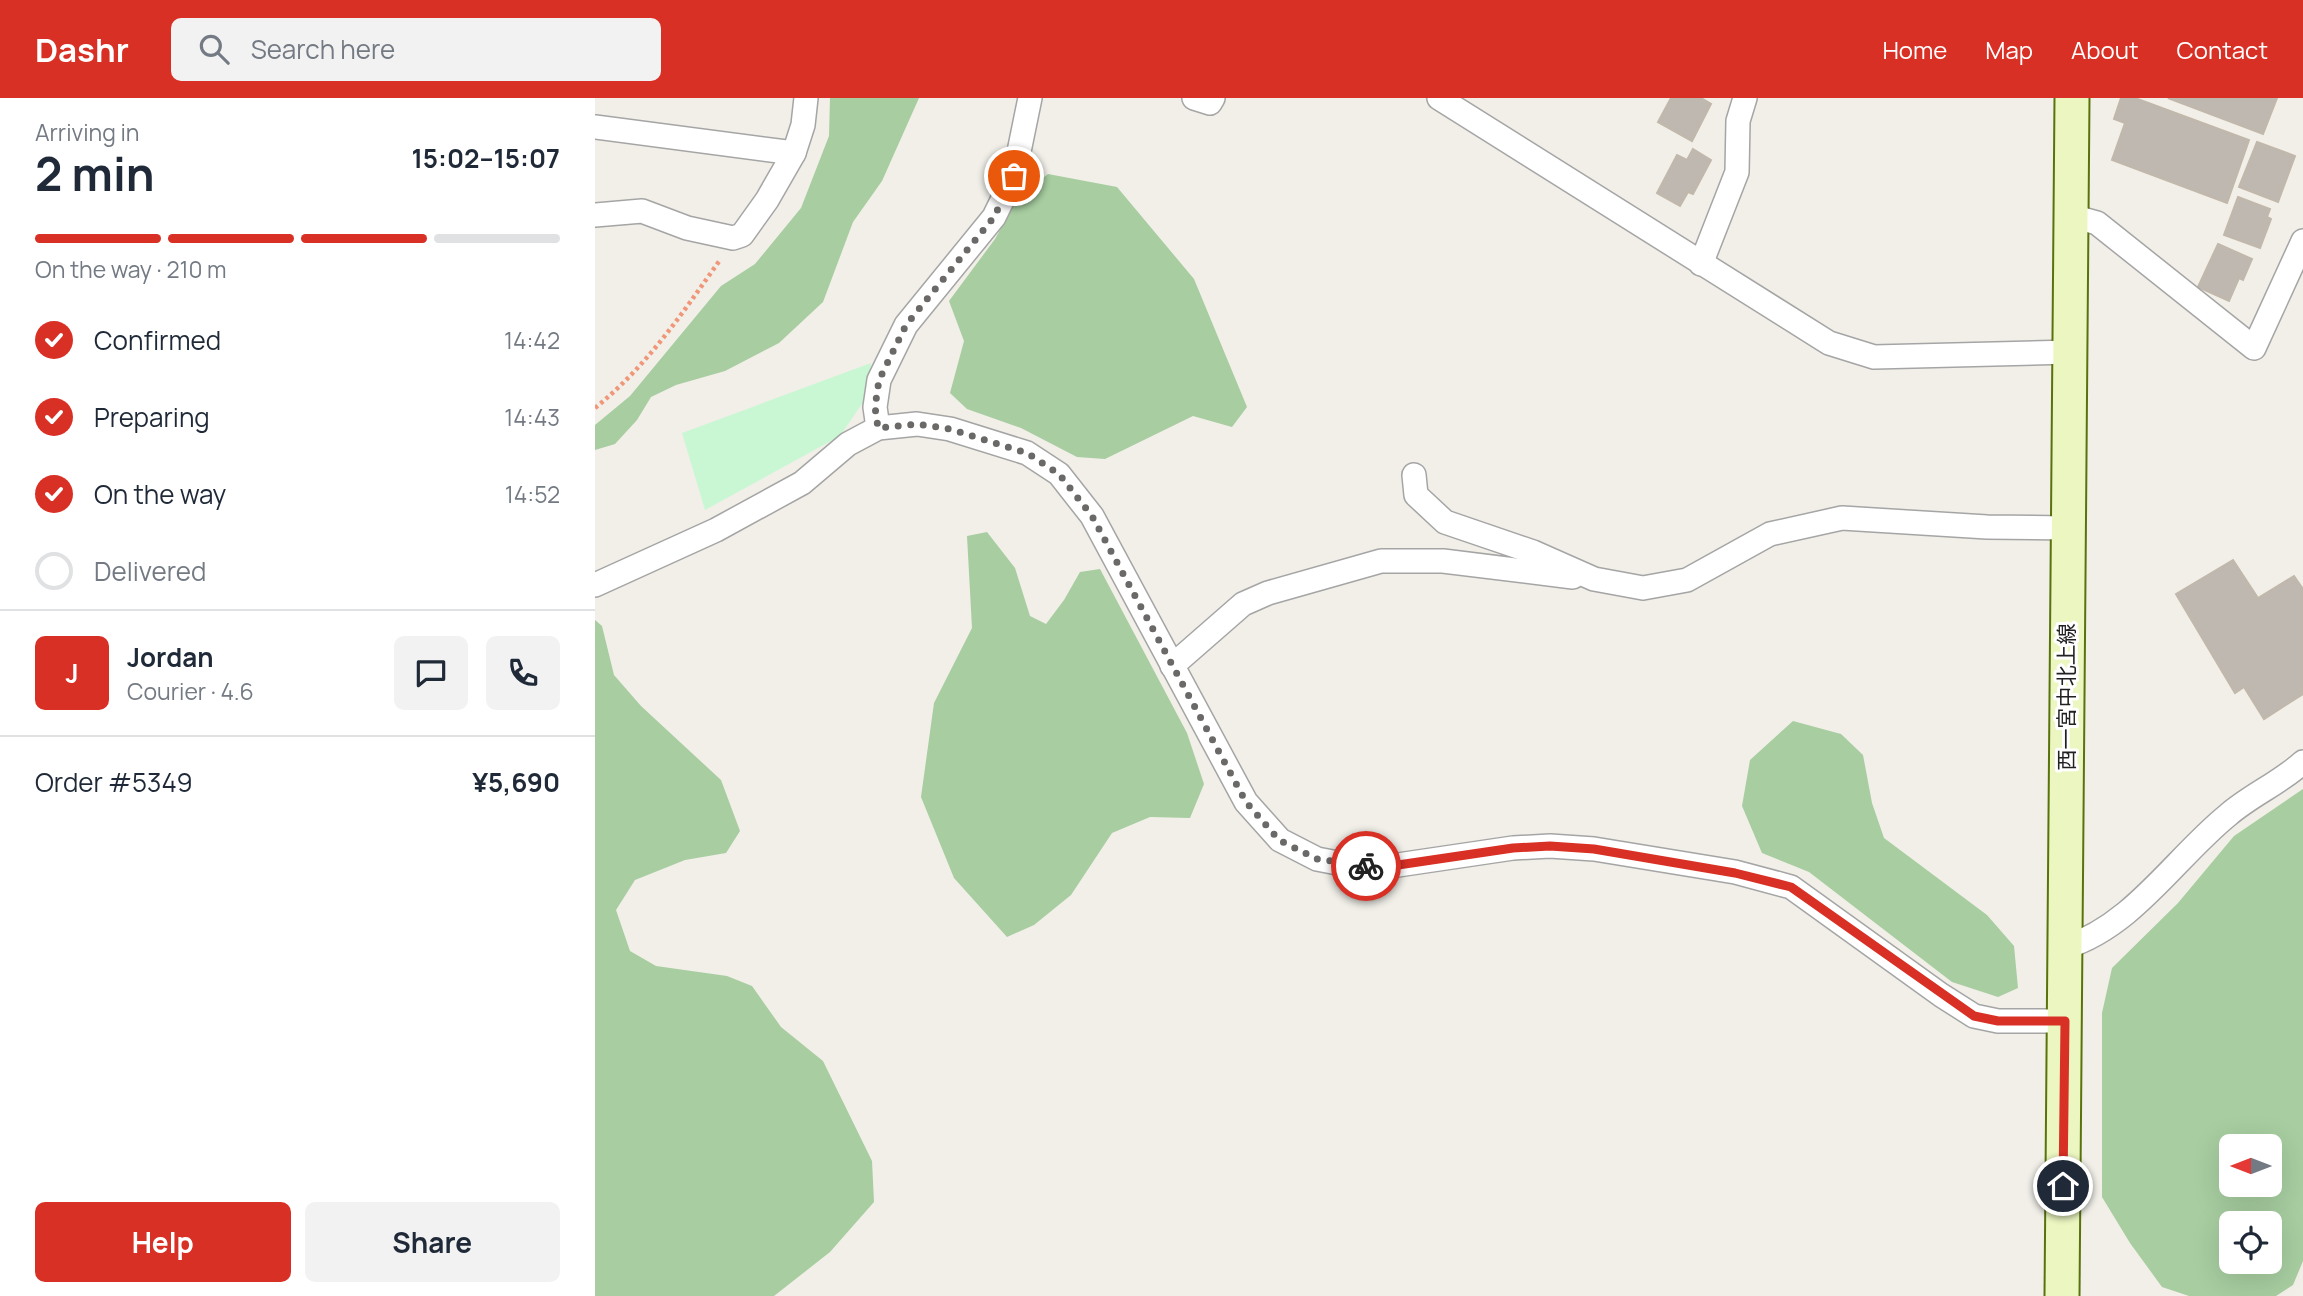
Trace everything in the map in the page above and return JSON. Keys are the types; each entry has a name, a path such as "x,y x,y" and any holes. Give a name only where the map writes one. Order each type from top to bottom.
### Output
{"main road":[{"name":"西一宮中北上線","path":"2062,1296 2072,98"}],"street":[{"path":"595,215 642,211 687,228 733,238 742,235 767,200 794,153 803,125 806,98"},
{"path":"878,428 875,407 879,380 906,325 994,217 1014,176 1030,98"},
{"path":"1194,98 1210,103 1213,98"},
{"path":"1439,98 1829,343 1874,357 2071,352"},
{"path":"1701,264 1737,172 1738,121 1745,98"},
{"path":"595,127 794,153"},
{"path":"2072,216 2097,223 2254,348 2303,241"},
{"path":"595,584 716,530 802,484 848,444 878,428 917,424 950,429 1027,453 1059,474 1092,516 1246,802 1279,840 1317,859 1358,867 1398,865 1513,848 1550,846 1594,849 1735,873 1791,887 1974,1016 1998,1021 2065,1021"},
{"path":"1414,475 1416,495 1445,522 1533,552 1594,579"},
{"path":"1172,666 1243,604 1268,593 1381,561 1443,561 1594,579 1643,588 1687,580 1770,534 1842,518 1987,527 2068,528"},
{"path":"2066,947 2088,940 2127,912 2229,814 2303,762"}],"path":[{"path":"595,408 657,349 726,252 733,238"}],"green space":[{"path":"830,98 919,98 882,181 853,222 823,302 779,343 725,371 676,385 651,397 637,420 615,444 595,450 595,425 630,396 721,286 755,264 801,208 829,136"},
{"path":"1048,174 1117,187 1194,279 1247,407 1232,427 1193,416 1105,459 1077,457 1021,428 967,409 950,393 964,341 949,301 995,239 1019,196"},
{"path":"871,363 868,395 840,436 705,510 682,433"},
{"path":"987,532 1015,568 1030,616 1046,624 1080,572 1100,569 1187,733 1204,784 1190,818 1150,817 1112,833 1071,895 1034,925 1007,937 954,878 921,797 934,703 972,628 967,536"},
{"path":"595,620 602,626 614,675 641,706 721,780 740,831 726,853 685,860 635,880 616,910 630,951 656,966 727,976 752,986 781,1027 823,1061 872,1161 874,1202 830,1252 774,1296 595,1296"},
{"path":"1793,721 1841,734 1863,755 1872,803 1884,838 1987,915 2014,946 2018,988 1998,997 1952,982 1809,872 1762,853 1742,806 1750,760"},
{"path":"2303,789 2303,1261 2293,1285 2276,1296 2189,1296 2162,1287 2130,1243 2102,1197 2102,1013 2112,968 2178,903 2234,836"}],"building":[{"path":"1671,98 1701,98 1711,104 1692,141 1658,122"},
{"path":"2121,98 2135,98 2249,140 2227,203 2112,160 2125,123 2114,119"},
{"path":"2168,98 2277,98 2263,134"},
{"path":"2257,142 2295,156 2278,202 2239,187"},
{"path":"1693,149 1711,160 1693,194 1688,192 1680,206 1657,193 1677,155 1687,160"},
{"path":"2238,197 2270,209 2267,217 2271,219 2260,248 2224,235"},
{"path":"2218,244 2252,259 2243,280 2239,278 2229,301 2198,287"},
{"path":"2233,560 2258,598 2294,576 2303,589 2303,694 2264,719 2244,687 2235,693 2176,594"}],"way so far":[{"path":"1014,176 994,217 906,325 879,380 875,407 878,428 917,424 950,429 1027,453 1059,474 1092,516 1246,802 1279,840 1317,859 1358,867 1366,866"}],"route":[{"path":"1366,866 1398,865 1513,848 1550,846 1594,849 1735,873 1791,887 1974,1016 1998,1021 2065,1021 2063,1186"}]}
